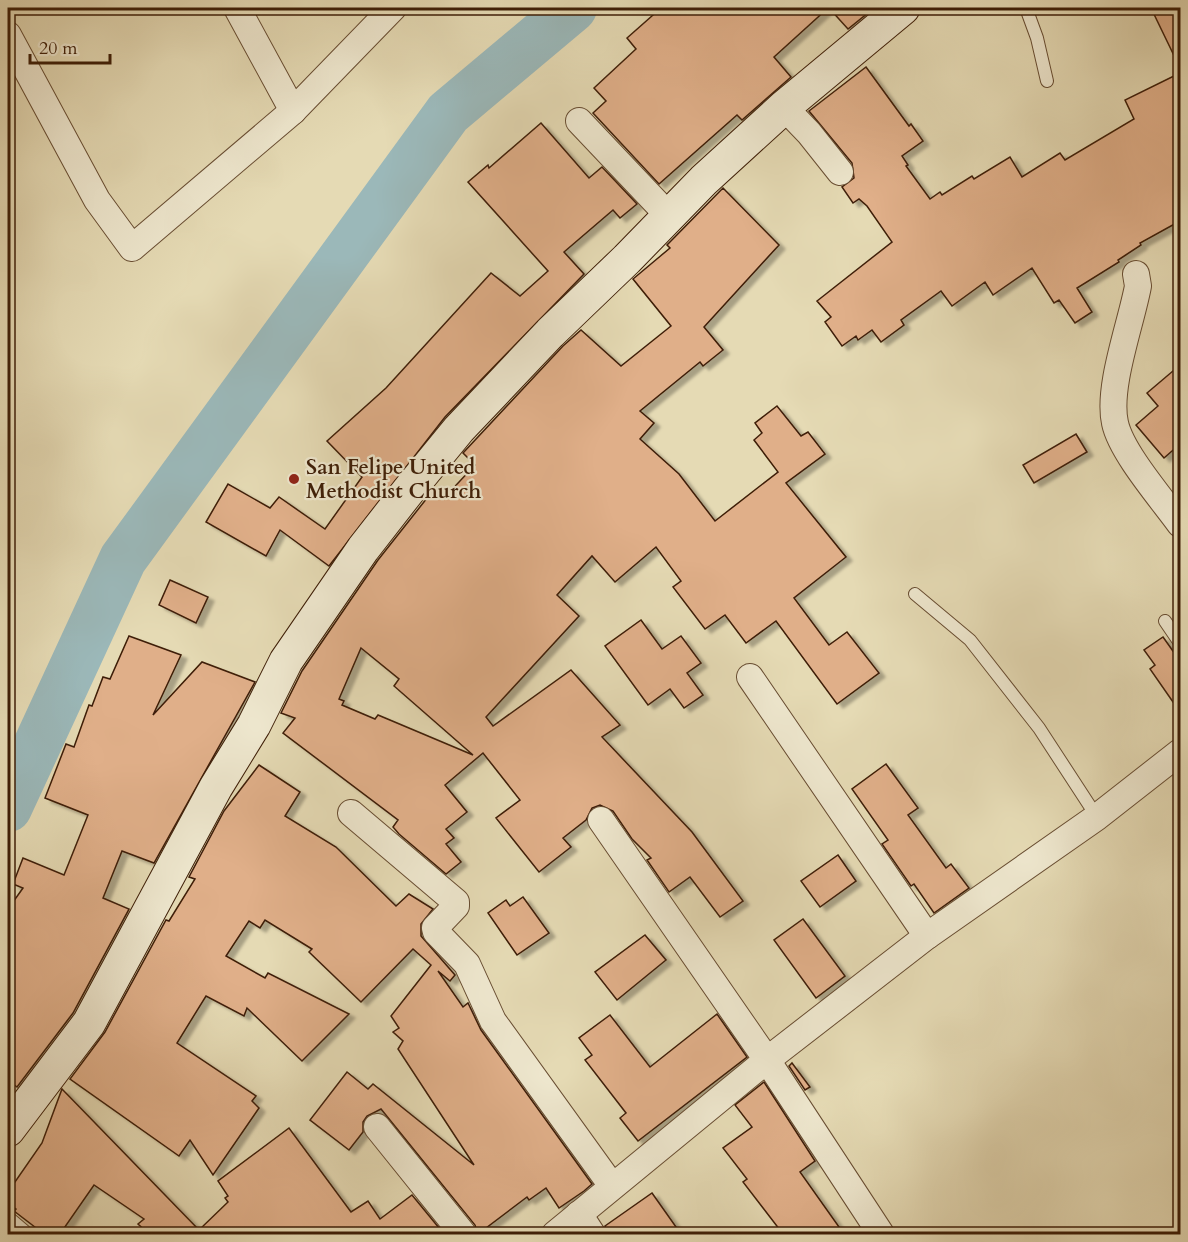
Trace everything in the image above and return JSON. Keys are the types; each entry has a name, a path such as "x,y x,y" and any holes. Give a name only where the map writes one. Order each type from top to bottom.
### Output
{"street":[{"path":"237,8 293,111"},
{"path":"8,35 97,200 132,248 293,111 393,8"},
{"path":"8,1130 89,1023 216,787 254,725 286,661 363,549 459,429 550,333 784,107 903,8"},
{"path":"784,107 810,133 840,172"},
{"path":"579,121 669,216"},
{"path":"1136,274 1138,286 1113,404 1115,426 1128,452 1180,524"},
{"path":"750,677 927,936"},
{"path":"555,1234 586,1224 612,1186 767,1060 927,936 1097,817 1180,752"},
{"path":"351,813 456,902 456,906 435,928 436,932 467,964 493,1021 612,1186"},
{"path":"601,820 767,1060 881,1234"},
{"path":"377,1126 463,1234"}],"lane":[{"path":"1026,8 1037,38 1047,81"},
{"path":"915,594 970,640 1039,728 1097,817"},
{"path":"1165,621 1180,643"},
{"path":"8,1217 28,1234"}],"building":[{"path":"661,8 828,8 774,57 791,77 742,120 737,115 659,184 593,113 606,101 594,88 636,49 627,38"},
{"path":"829,8 874,8 848,29"},
{"path":"1151,8 1180,8 1180,68"},
{"path":"866,67 909,126 911,124 923,141 902,156 908,165 906,166 930,199 940,192 942,195 972,176 974,179 1010,157 1022,177 1060,153 1065,160 1134,119 1125,100 1180,73 1180,221 1140,243 1141,245 1118,260 1119,262 1077,288 1092,312 1075,323 1059,300 1054,303 1032,268 993,295 985,282 952,306 941,291 901,320 904,325 881,342 872,330 858,340 856,336 842,346 825,322 831,317 817,301 892,242 867,206 859,199 853,203 842,187 854,178 852,163 809,111"},
{"path":"541,123 589,178 602,167 637,204 620,218 613,210 564,252 584,274 445,417 329,566 280,530 266,556 206,522 228,484 270,508 279,497 325,529 362,477 327,441 386,388 491,273 520,296 548,271 468,182 488,165 489,168"},
{"path":"723,188 779,245 704,327 723,350 703,366 700,362 640,411 654,423 640,439 679,474 715,521 778,472 754,440 762,433 755,423 777,406 801,436 808,432 825,454 786,483 846,557 794,598 829,645 847,632 879,673 837,704 776,621 746,643 725,615 705,629 673,587 681,581 656,547 615,582 592,556 557,595 579,616 486,717 493,726 571,670 620,725 602,737 692,832 743,901 720,917 690,877 669,892 647,860 651,858 632,839 613,811 600,805 592,808 586,820 563,838 571,847 539,872 496,818 520,800 483,753 445,785 467,812 446,829 454,838 446,844 461,862 446,874 399,834 393,827 398,820 283,733 295,718 281,713 302,671 378,560 435,488 444,498 475,465 463,453 563,346 581,330 621,366 671,326 633,279 670,248 667,245","holes":["361,648 399,679 394,686 473,755 378,715 375,719 342,705 344,701 339,699"]},
{"path":"1180,365 1180,444 1164,458 1136,425 1158,406 1147,393"},
{"path":"1076,434 1087,452 1034,483 1023,465"},
{"path":"170,580 208,597 196,623 159,605"},
{"path":"641,620 662,649 681,636 701,663 687,673 703,695 684,708 670,689 648,705 605,646"},
{"path":"129,636 181,655 153,715 202,662 255,682 154,863 122,851 103,898 129,909 73,1013 17,1087 8,1080 8,909 23,888 13,884 23,858 64,875 88,815 45,798 66,744 74,747 89,705 92,706 103,677 110,679"},
{"path":"1163,637 1180,661 1180,712 1150,669 1155,665 1144,650"},
{"path":"886,764 918,808 908,815 946,868 951,864 969,888 934,913 914,884 911,886 882,844 888,840 852,789"},
{"path":"259,765 300,792 285,816 336,847 396,906 409,894 433,909 421,924 421,936 455,975 450,981 438,971 463,1007 468,1003 481,1030 592,1184 584,1191 559,1208 546,1188 529,1200 527,1197 478,1234 475,1225 381,1109 367,1116 363,1122 363,1132 349,1150 310,1120 347,1072 368,1089 373,1084 474,1165 398,1049 403,1041 393,1032 399,1028 391,1016 431,965 413,949 361,1002 309,952 312,949 265,920 260,928 249,921 226,956 265,978 268,973 349,1014 302,1061 247,1008 244,1016 206,996 177,1043 256,1096 252,1101 259,1108 213,1175 190,1140 179,1156 70,1079 105,1032 166,920 169,921 195,879 189,877 224,811"},
{"path":"838,855 856,881 820,907 801,881"},
{"path":"523,897 549,933 517,955 488,913 506,900 510,906"},
{"path":"803,919 845,976 816,998 774,940"},
{"path":"645,935 666,960 617,1000 595,972"},
{"path":"717,1014 747,1057 638,1141 620,1118 626,1113 585,1060 592,1055 579,1038 610,1015 650,1067"},
{"path":"792,1063 810,1087 805,1090 789,1066"},
{"path":"764,1082 815,1161 800,1172 844,1234 783,1234 743,1182 747,1179 723,1148 752,1127 735,1105"},
{"path":"62,1089 199,1230 228,1202 225,1198 228,1196 218,1181 289,1128 351,1212 368,1201 380,1219 412,1195 444,1234 149,1234 138,1224 144,1219 94,1185 60,1234 44,1234 14,1211 16,1209 8,1203 8,1192 42,1143"},
{"path":"652,1193 681,1234 607,1234 605,1226"}],"waterway":[{"path":"8,808 123,559 448,113 573,8"}],"place":[{"name":"San Felipe United Methodist Church","path":"294,479"}]}
